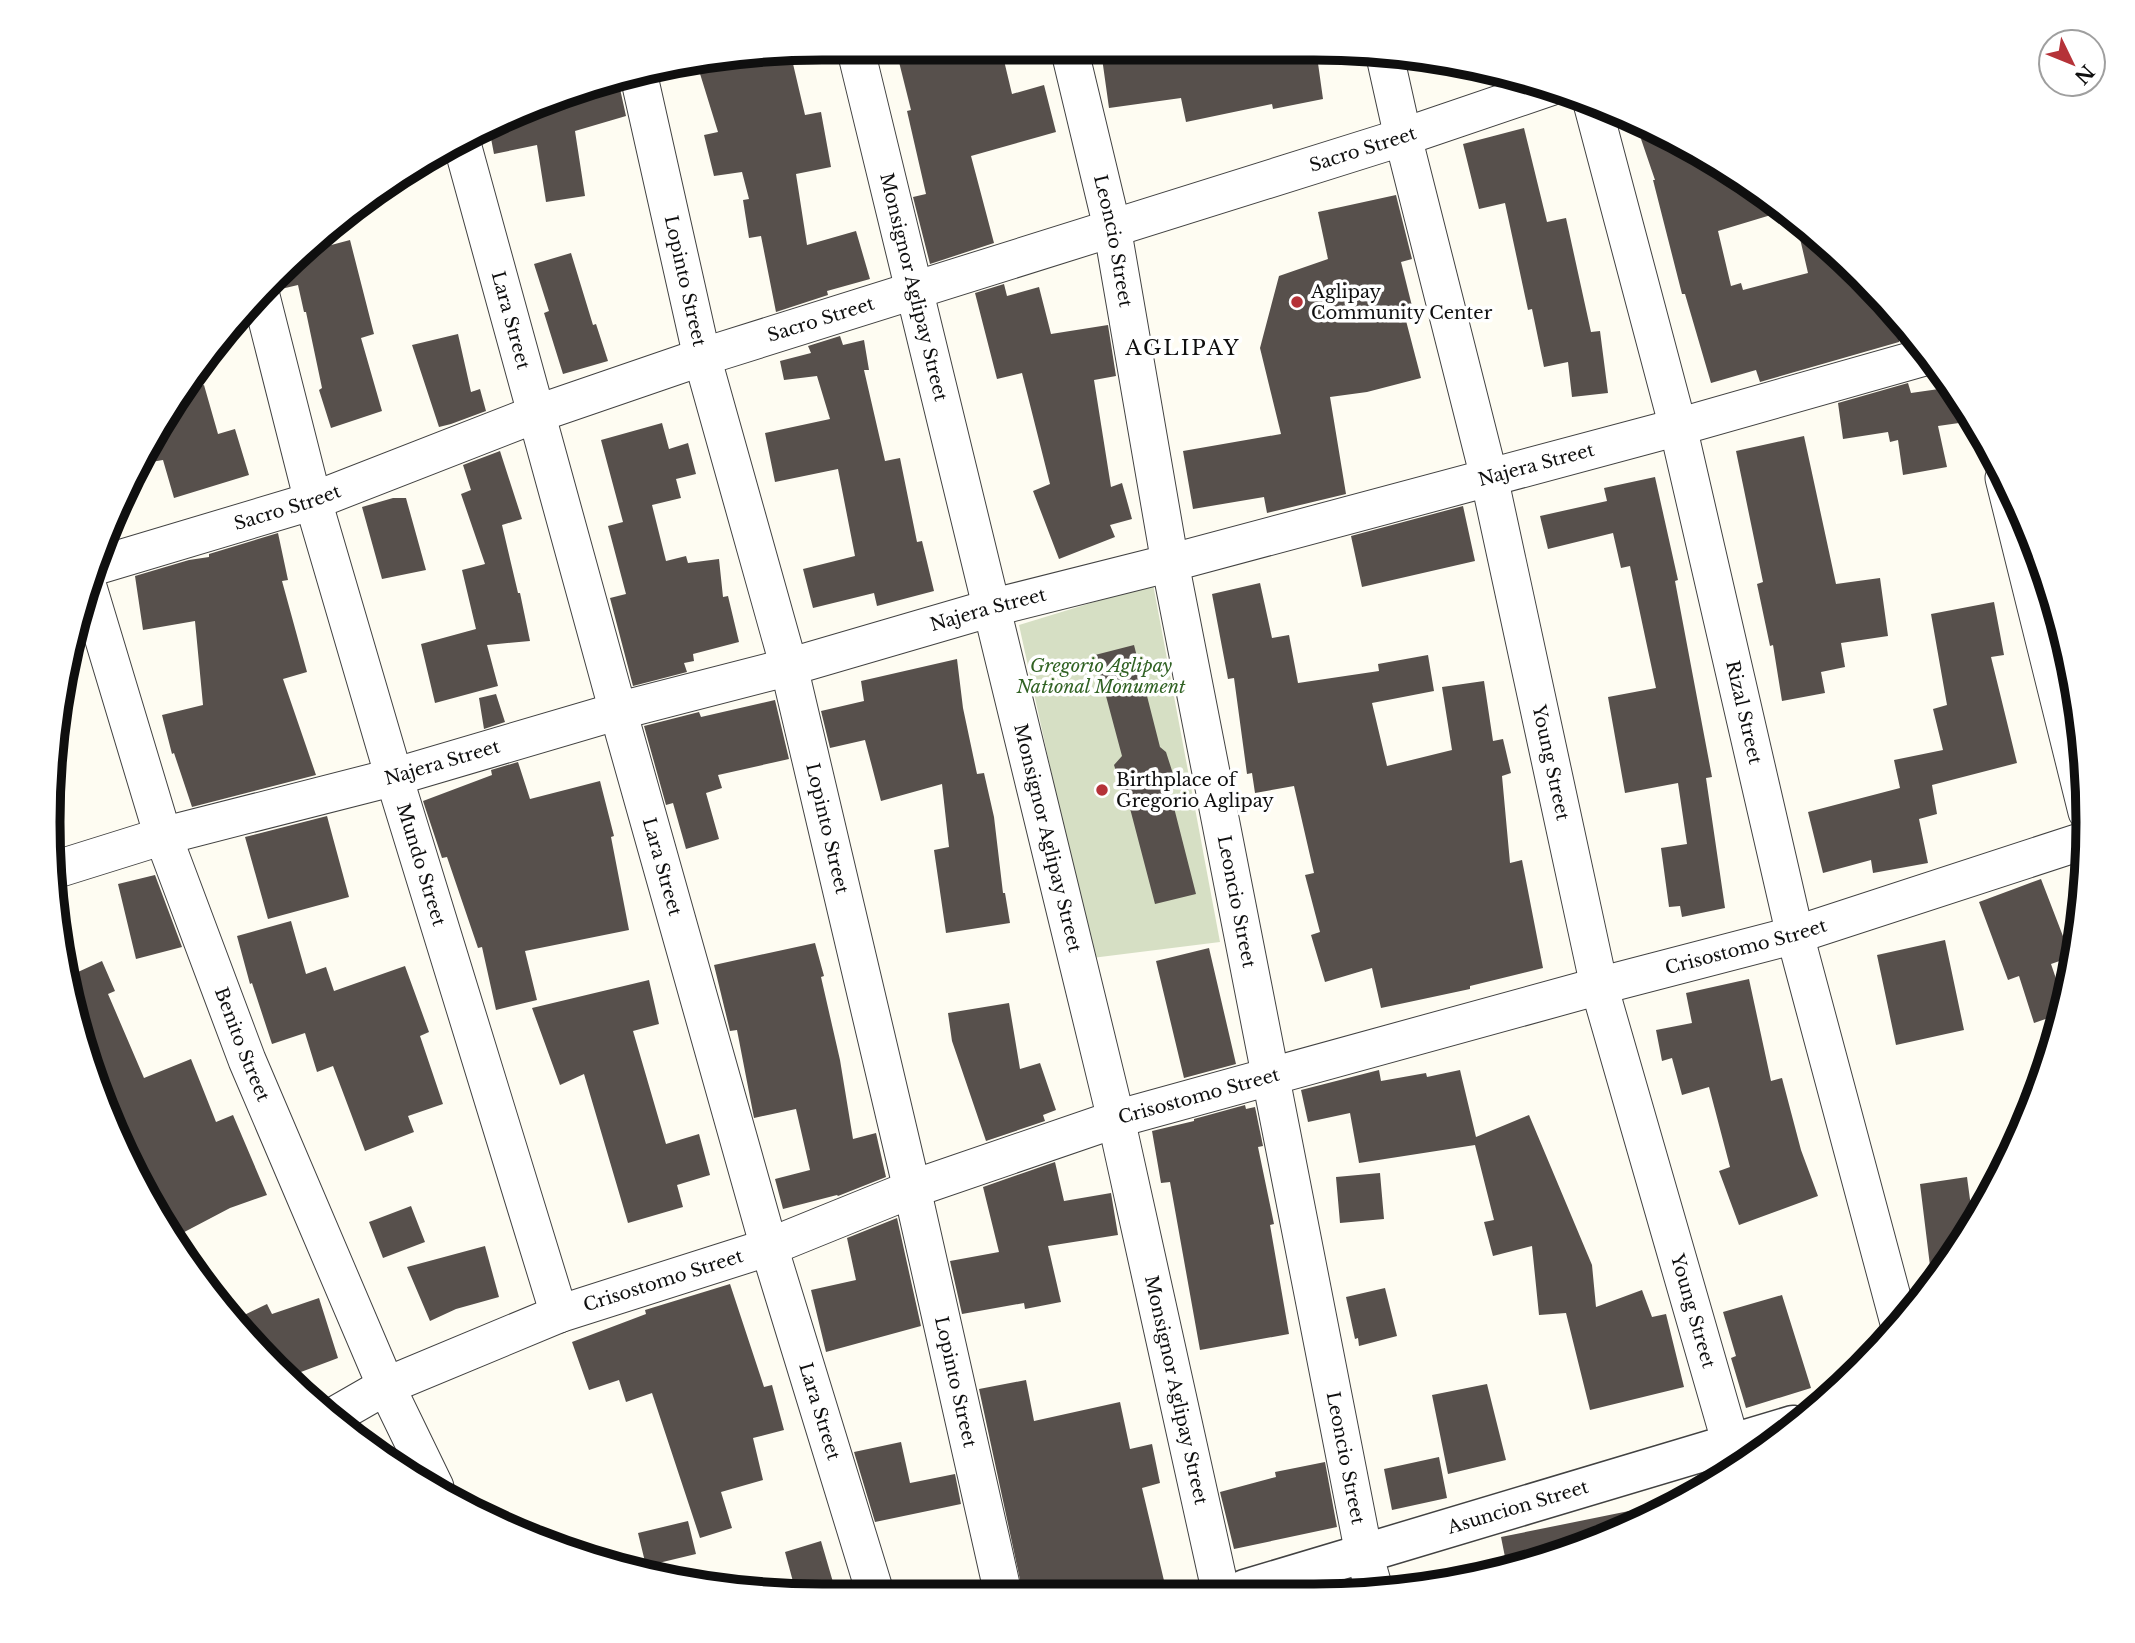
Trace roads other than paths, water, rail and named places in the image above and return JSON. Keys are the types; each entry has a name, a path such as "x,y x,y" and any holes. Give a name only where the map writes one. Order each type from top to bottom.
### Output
{"street":[{"name":"Monsignor Aglipay Street","path":"858,60 1116,1119 1219,1584"},
{"name":"Leoncio Street","path":"1072,60 1112,227 1170,563 1369,1571"},
{"name":"Young Street","path":"1387,63 1489,477 1599,986 1734,1457"},
{"name":"Lopinto Street","path":"640,81 702,357 789,667 912,1189 1001,1584"},
{"name":"Sacro Street","path":"105,563 313,501 537,414 702,357 1403,137 1534,92"},
{"name":"Rizal Street","path":"1595,114 1678,427 1795,935 1896,1312"},
{"name":"Lara Street","path":"464,149 769,1247 872,1584"},
{"name":"Mundo Street","path":"263,304 313,501 394,778 559,1314"},
{"name":"Najera Street","path":"61,869 163,836 394,778 618,711 789,667 991,608 1678,427 1919,359"},
{"path":"2017,530 2072,751"},
{"name":"Benito Street","path":"92,601 163,836 247,1060 386,1386 429,1474"},
{"name":"Crisostomo Street","path":"341,1412 386,1386 559,1314 769,1247 912,1189 1116,1119 1795,935 2075,844"},
{"name":"Asuncion Street","path":"1279,1584 1369,1571 1733,1457"}],"place":[{"name":"Aglipay Community Center","path":"1297,302"},
{"name":"Birthplace of Gregorio Aglipay","path":"1102,790"}],"district":[{"name":"AGLIPAY","path":"1183,348"}],"park label":[{"name":"Gregorio Aglipay National Monument","path":"1101,676"}]}
